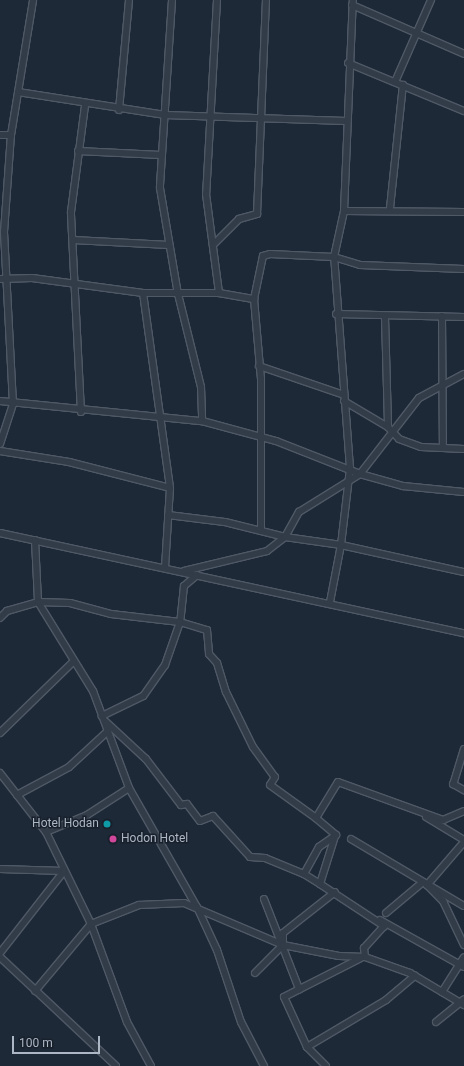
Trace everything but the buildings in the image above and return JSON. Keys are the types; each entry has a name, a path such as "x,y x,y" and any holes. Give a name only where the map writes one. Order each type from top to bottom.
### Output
{"street":[{"path":"0,444 13,404 9,278 4,232 11,135 33,0"},
{"path":"119,110 129,0"},
{"path":"172,0 161,155 160,195 178,294 201,387 202,421"},
{"path":"217,0 206,194 219,293"},
{"path":"213,245 239,219 257,214 266,0"},
{"path":"395,82 419,35 431,0"},
{"path":"330,602 341,545 350,468 336,314 334,257 344,211 348,63 353,3 419,35 464,54"},
{"path":"348,63 464,111"},
{"path":"390,208 403,86"},
{"path":"18,92 85,105 165,115 211,118 346,121"},
{"path":"81,412 74,283 72,190 85,105"},
{"path":"0,135 11,135"},
{"path":"78,151 161,155"},
{"path":"344,211 390,208 464,212"},
{"path":"73,240 169,245"},
{"path":"261,531 259,366 254,299 263,256 334,257 360,265 464,269"},
{"path":"0,279 9,278 74,283 143,293 219,293 254,299"},
{"path":"143,293 158,416 170,488 166,568"},
{"path":"336,314 385,317 464,317"},
{"path":"442,316 443,446"},
{"path":"385,317 388,427"},
{"path":"259,366 344,398 388,427 392,433 421,447 443,446 464,449"},
{"path":"182,572 267,551 285,537 299,512 349,483 360,474 419,398 464,374"},
{"path":"0,401 13,404 81,412 158,416 202,421 261,436 350,468 360,474 417,489 464,492"},
{"path":"0,451 69,462 170,488"},
{"path":"168,516 225,522 285,537 341,545 464,572"},
{"path":"0,532 464,632"},
{"path":"35,540 38,602 93,691 130,788 198,907 217,950 241,1022 264,1066"},
{"path":"104,718 143,696 165,665 180,622 184,586 197,575"},
{"path":"0,618 8,611 38,602 70,603 111,614 180,622 207,630 209,654 217,664 226,692 253,747 275,777 270,785 316,818 336,835"},
{"path":"0,733 74,660"},
{"path":"104,718 146,760 181,805 187,804 200,821 213,816 250,857 265,858 304,874 365,911 464,967"},
{"path":"17,795 69,767 108,731"},
{"path":"464,749 453,784 464,790"},
{"path":"0,776 46,832 91,924 127,1022 151,1066"},
{"path":"316,818 338,782 414,810 447,820 464,811"},
{"path":"46,832 87,815 130,788"},
{"path":"414,810 464,841 427,885 446,906 464,946"},
{"path":"304,874 319,847 336,835"},
{"path":"320,884 336,835"},
{"path":"351,839 464,906"},
{"path":"0,869 64,871"},
{"path":"0,952 64,871"},
{"path":"386,913 423,882"},
{"path":"284,945 283,933 335,892"},
{"path":"264,899 284,945 299,989"},
{"path":"36,991 91,924 139,905 184,902 198,907 208,915 284,945 338,956 364,957 416,976 464,1005"},
{"path":"364,957 364,948 384,926 365,911"},
{"path":"255,973 284,945"},
{"path":"0,957 116,1066"},
{"path":"326,1066 307,1048 284,997 364,957"},
{"path":"442,992 464,957"},
{"path":"307,1048 386,1000 416,976"},
{"path":"436,1022 464,999"}],"place":[{"name":"Hotel Hodan","path":"107,824"},
{"name":"Hodon Hotel","path":"113,839"}]}
